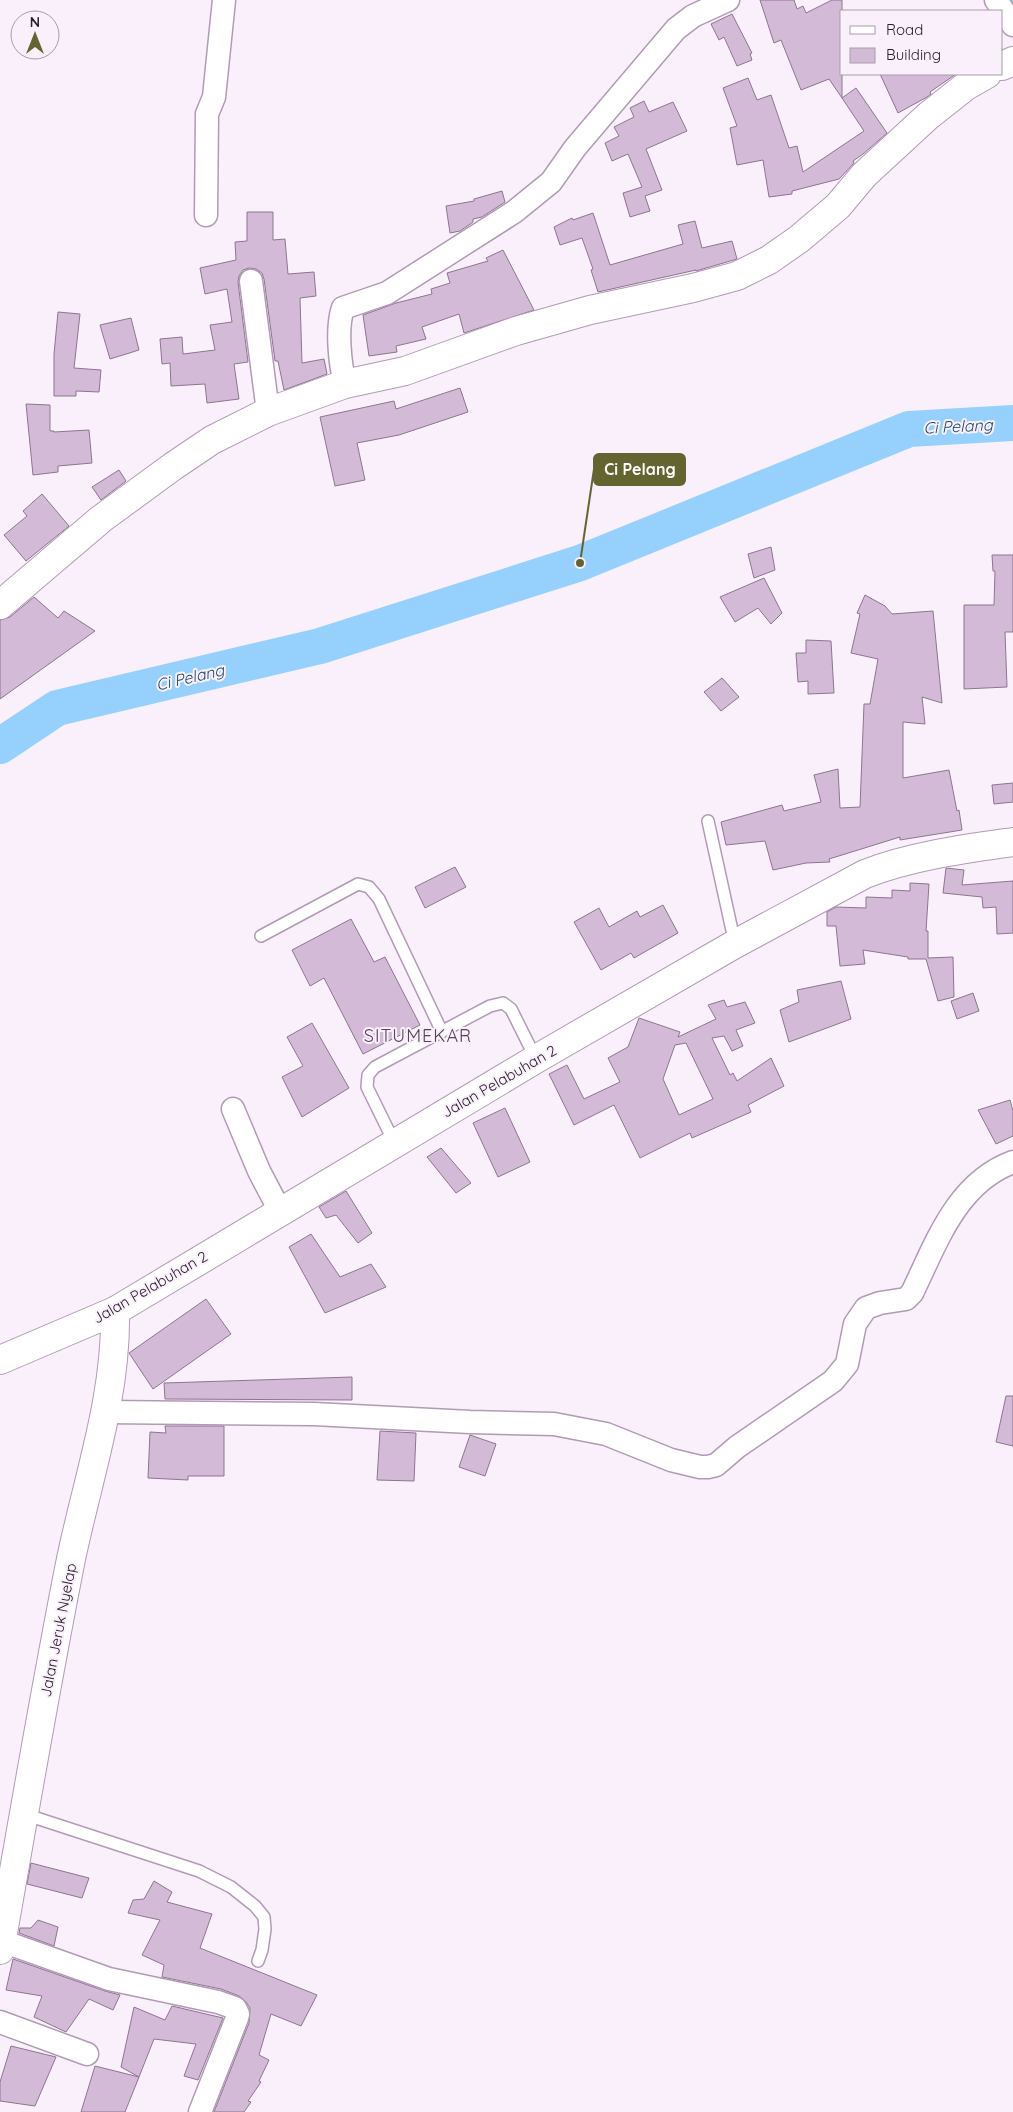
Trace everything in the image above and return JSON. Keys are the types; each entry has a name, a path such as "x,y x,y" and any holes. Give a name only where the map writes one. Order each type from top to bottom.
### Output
{"street":[{"path":"206,215 207,114 214,97 224,0"},
{"path":"345,384 341,368 340,342 343,308 387,293 514,212 551,182 587,134 676,29 693,16 728,0"},
{"path":"996,0 1013,24"},
{"path":"0,605 101,519 164,472 212,440 268,412 345,384 405,371 516,332 590,310 693,288 737,276 769,260 799,239 838,206 864,175 928,116 966,86 985,75"},
{"path":"250,281 268,412"},
{"name":"Jalan Pelabuhan 2","path":"0,1360 115,1311 394,1142 536,1059 735,944 865,874 885,866 1013,842"},
{"path":"233,1109 259,1171 280,1211"},
{"path":"105,1412 314,1414 554,1424 606,1434 678,1462 700,1467 716,1465 737,1447 833,1381 847,1364 855,1324 866,1308 880,1303 906,1299 912,1293 944,1225 971,1190 993,1171 1013,1162"},
{"name":"Jalan Jeruk Nyelap","path":"1,1946 64,1596 105,1412 113,1363 115,1311"},
{"path":"1,1946 109,1979 218,2002 235,2008 238,2014 237,2018 200,2112"},
{"path":"0,2022 87,2054"}],"lane":[{"path":"708,821 735,944"},
{"path":"262,936 358,884 369,887 379,899 442,1032"},
{"path":"394,1142 367,1087 368,1076 374,1067 490,1006 503,1003 511,1009 536,1059"},
{"path":"24,1814 199,1871 231,1888 255,1906 264,1917 266,1929 258,1961"}],"building":[{"path":"760,0 794,0 797,9 803,6 806,13 832,0 842,0 842,10 840,10 840,75 842,75 842,98 829,79 801,90 781,40 774,43"},
{"path":"732,14 752,53 750,54 752,60 737,66 724,37 719,40 711,24"},
{"path":"880,75 955,75 930,92 931,94 927,97 898,113"},
{"path":"748,78 757,100 771,95 789,148 797,146 803,172 864,131 842,98 856,88 887,133 853,161 854,163 839,179 792,191 792,194 769,197 763,160 737,165 730,128 737,126 723,88"},
{"path":"644,101 649,112 673,102 687,131 646,149 662,190 645,196 650,211 630,217 623,193 642,187 628,154 612,161 605,143 619,136 614,127 634,117 630,108"},
{"path":"502,191 505,202 482,217 473,219 473,222 460,231 450,233 446,206 474,201 474,199"},
{"path":"247,212 273,212 273,240 285,239 288,274 314,272 316,296 300,298 302,363 324,359 327,374 284,390 278,361 275,361 264,279 262,273 256,269 249,268 243,270 238,282 248,362 234,364 239,399 207,403 205,384 171,386 170,363 162,364 160,339 182,337 183,354 215,350 210,325 232,322 227,289 205,294 200,268 236,260 235,242 247,241"},
{"path":"593,213 610,265 683,244 678,225 695,221 702,248 732,241 737,259 696,271 598,292 591,270 593,269 582,238 560,245 554,227 572,218 573,220"},
{"path":"503,250 534,310 464,333 459,314 422,327 426,339 396,346 397,352 369,356 363,315 396,303 432,294 431,289 450,283 447,273 488,261 486,258"},
{"path":"58,312 80,314 74,368 101,370 99,392 76,391 76,396 54,396 54,354"},
{"path":"131,318 139,350 110,359 100,325"},
{"path":"460,388 468,412 399,435 357,443 365,480 335,486 320,417 394,401 396,409"},
{"path":"26,404 50,405 50,431 89,430 92,463 58,466 58,472 33,475"},
{"path":"119,470 126,481 101,500 92,487"},
{"path":"42,494 69,526 26,561 4,535 27,516 23,511"},
{"path":"771,547 775,570 754,578 748,554"},
{"path":"992,555 1013,555 1013,632 1005,632 1007,687 964,689 964,605 994,605 995,571 993,571"},
{"path":"764,578 782,613 771,624 758,608 735,622 720,597"},
{"path":"865,595 885,606 892,614 933,611 942,703 922,697 925,724 903,722 903,778 949,770 962,830 900,840 900,837 829,859 830,862 806,863 773,870 765,841 726,845 721,822 782,805 784,811 821,802 814,775 838,769 840,808 860,807 864,704 870,704 878,659 851,653 860,614 857,613"},
{"path":"34,597 58,618 64,611 95,631 0,699 0,620 10,617"},
{"path":"806,640 831,641 834,693 808,694 808,681 798,682 796,653 806,653"},
{"path":"722,678 739,697 721,711 704,692"},
{"path":"1013,783 1013,802 994,804 992,785"},
{"path":"455,867 466,887 425,908 415,887"},
{"path":"946,868 964,870 962,885 1013,881 1013,933 997,934 996,907 983,908 982,897 943,893"},
{"path":"910,883 929,884 926,931 928,931 928,958 953,957 954,997 938,1001 926,959 908,959 908,957 863,950 865,964 840,966 836,926 827,926 827,912 836,907 866,908 866,897 892,898 892,890 910,891"},
{"path":"663,905 678,933 634,958 631,953 601,970 574,922 599,908 609,927 637,911 640,917"},
{"path":"351,919 374,962 385,957 420,1025 363,1054 324,978 310,986 292,950"},
{"path":"841,981 851,1019 789,1042 780,1010 799,1002 797,990"},
{"path":"973,993 979,1011 957,1019 951,1001"},
{"path":"724,1000 727,1007 745,1002 755,1023 736,1030 743,1046 732,1051 724,1036 712,1038 730,1075 733,1073 737,1081 771,1058 784,1086 748,1105 751,1112 692,1138 690,1133 640,1158 614,1105 574,1125 549,1074 567,1065 584,1099 620,1082 608,1058 628,1047 639,1018 680,1032 678,1037 716,1019 708,1005","holes":["686,1043 713,1099 679,1115 663,1079 675,1045"]},
{"path":"312,1023 349,1088 302,1117 282,1077 303,1066 287,1037"},
{"path":"1010,1100 1013,1111 1013,1136 996,1144 978,1110"},
{"path":"505,1108 530,1162 498,1177 473,1123"},
{"path":"441,1148 471,1183 456,1193 427,1157"},
{"path":"346,1191 372,1233 358,1243 336,1215 326,1218 319,1207"},
{"path":"311,1234 340,1277 371,1264 386,1287 325,1313 289,1247"},
{"path":"206,1299 231,1334 153,1389 129,1353"},
{"path":"352,1377 352,1400 165,1399 164,1383"},
{"path":"1006,1396 1013,1396 1013,1446 996,1442"},
{"path":"165,1426 224,1426 224,1476 188,1476 188,1480 148,1478 150,1432 166,1433"},
{"path":"380,1431 416,1433 414,1481 377,1480"},
{"path":"470,1435 496,1444 485,1476 459,1467"},
{"path":"31,1863 89,1878 82,1898 27,1884"},
{"path":"154,1881 172,1892 167,1902 212,1914 200,1948 317,1995 301,2026 271,2014 259,2055 269,2060 259,2081 261,2082 248,2101 251,2102 244,2112 214,2112 249,2023 250,2008 239,1996 221,1989 162,1977 164,1965 142,1955 160,1920 128,1913 133,1900 144,1899"},
{"path":"38,1920 58,1927 54,1946 19,1933 20,1928 31,1928"},
{"path":"13,1959 120,1995 113,2010 89,1999 66,2032 34,2017 42,1996 6,1990"},
{"path":"172,2006 223,2018 198,2080 184,2076 196,2044 154,2039 139,2077 121,2067 134,2007 165,2020"},
{"path":"11,2046 56,2057 35,2106 0,2101 0,2082"},
{"path":"95,2066 139,2077 125,2112 81,2112"}],"waterway":[{"name":"Ci Pelang","path":"0,746 57,708 320,646 580,563 909,429 1013,423"}],"place":[{"name":"Ci Pelang","path":"580,563"}],"district":[{"name":"SITUMEKAR","path":"418,1035"}]}
